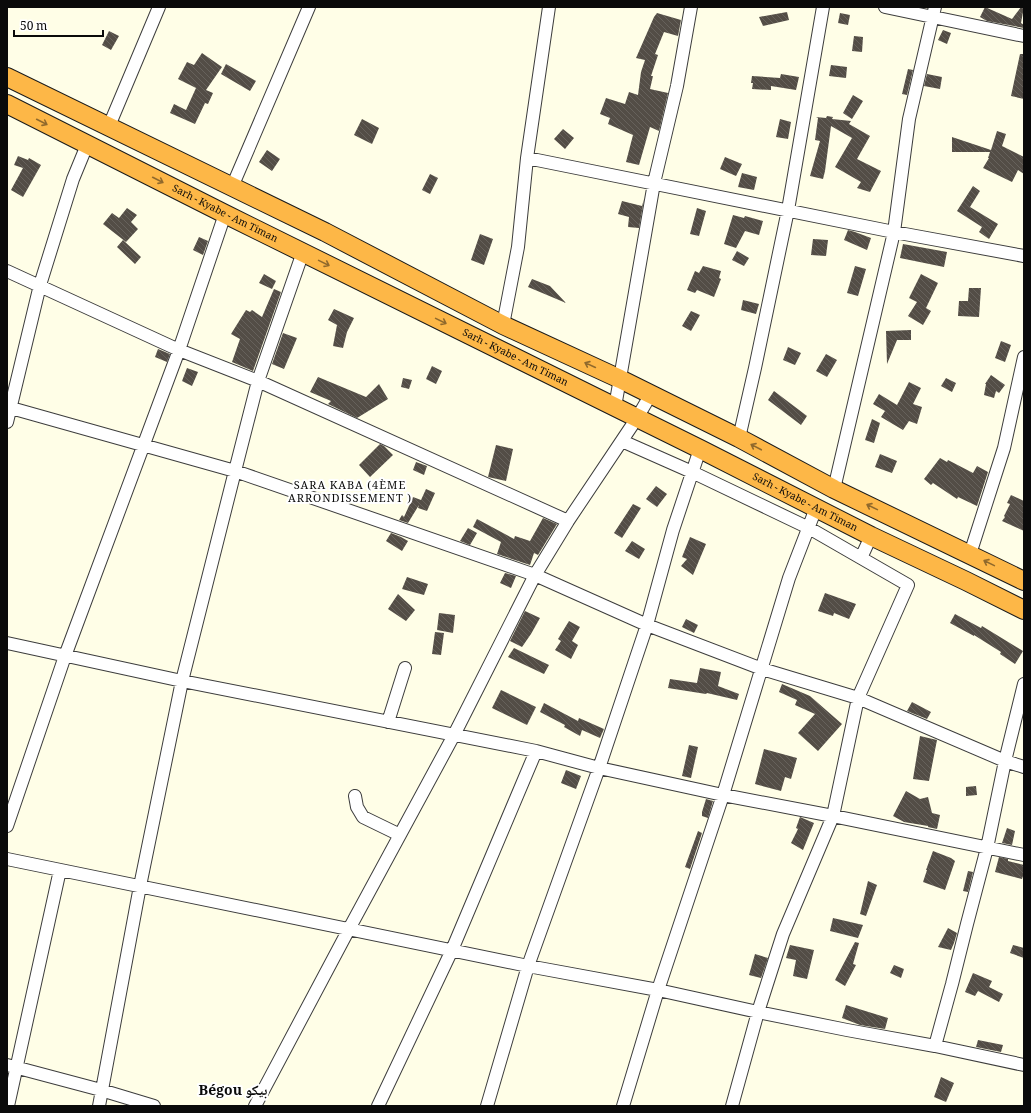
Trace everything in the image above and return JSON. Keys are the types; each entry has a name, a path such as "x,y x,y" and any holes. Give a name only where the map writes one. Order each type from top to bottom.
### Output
{"highway":[{"path":"7,77 325,232 503,325 652,394 834,489 1024,581"},
{"name":"Sarh - Kyabe - Am Timan","path":"7,104 225,214 700,449 871,536 1024,610"}],"street":[{"path":"109,126 159,7"},
{"path":"232,187 309,7"},
{"path":"503,325 518,247 527,158 549,7"},
{"path":"615,407 654,183 677,86 691,7"},
{"path":"738,438 755,368 788,210 823,7"},
{"path":"886,7 934,12 1024,36"},
{"path":"834,489 894,232 909,119 934,12"},
{"path":"7,422 40,285 73,179 87,145"},
{"path":"527,158 894,232 1024,256"},
{"path":"7,826 65,656 179,350 225,214"},
{"path":"99,1106 140,886 182,681 258,381 303,252"},
{"path":"7,271 179,350 258,381 568,521"},
{"path":"970,554 1004,448 1024,357"},
{"path":"254,1106 454,735 535,575 568,521 652,394"},
{"path":"11,408 234,471 535,575 648,625 762,669 858,698 1005,761 1024,767"},
{"path":"622,441 692,472 809,528 908,585 858,698 833,816 783,934 758,1012 732,1106"},
{"path":"487,1106 528,966 599,768 648,625 673,530 700,449"},
{"path":"623,1106 658,990 762,669 789,578 816,508"},
{"path":"861,558 871,536"},
{"path":"7,644 182,681 536,751 599,768 722,795 1024,855"},
{"path":"388,722 405,668"},
{"path":"935,1046 987,848 1005,761 1024,684"},
{"path":"378,1106 452,950 536,751"},
{"path":"355,796 356,807 363,817 400,835"},
{"path":"7,859 528,966 658,990 758,1012 935,1046 1024,1065"},
{"path":"8,1106 11,1066 60,870"},
{"path":"11,1066 154,1106"}],"building":[{"path":"985,7 1012,19 1021,7 1024,7 1021,23 1024,25 1024,28 987,21 980,17"},
{"path":"787,12 789,20 763,26 759,17"},
{"path":"657,13 681,20 678,36 664,32 655,54 658,55 651,76 653,76 650,89 668,93 659,131 650,127 639,165 626,162 633,135 608,124 610,118 600,114 606,98 625,104 629,92 638,95 641,72 645,60 636,58"},
{"path":"840,13 850,15 848,25 838,23"},
{"path":"943,30 951,33 947,44 938,40"},
{"path":"109,31 119,36 111,50 102,45"},
{"path":"854,36 863,37 862,52 852,51"},
{"path":"202,53 222,67 206,90 213,93 208,104 205,103 195,124 170,113 174,104 186,110 196,88 178,79 187,62 194,65"},
{"path":"1020,54 1024,54 1024,99 1011,96"},
{"path":"226,64 256,81 250,91 221,74"},
{"path":"831,65 847,67 846,78 829,76"},
{"path":"908,69 913,70 907,95 902,94"},
{"path":"781,74 799,77 796,90 771,86 771,90 752,89 752,76 780,78"},
{"path":"927,74 942,77 940,89 924,86"},
{"path":"853,95 863,101 852,119 843,113"},
{"path":"827,116 833,117 832,119 851,121 849,124 870,136 857,159 881,171 870,192 857,188 861,182 835,167 852,138 831,126 823,179 810,176 820,141 815,140 818,118 816,117 826,118"},
{"path":"362,119 379,128 372,144 354,135"},
{"path":"780,119 791,122 788,139 776,137"},
{"path":"563,129 574,138 565,149 554,139"},
{"path":"997,131 1006,134 1002,146 1024,157 1024,174 1018,170 1012,182 983,168 989,158 990,152 952,152 952,137 991,150"},
{"path":"267,150 280,159 272,171 259,162"},
{"path":"18,156 28,160 29,158 41,165 23,197 11,190 23,168 14,165"},
{"path":"725,157 742,164 736,176 720,169"},
{"path":"742,173 757,177 754,190 738,187"},
{"path":"430,174 438,178 430,194 422,190"},
{"path":"973,186 980,191 970,207 998,224 989,239 979,232 982,227 957,211"},
{"path":"644,199 639,228 628,227 629,217 618,214 622,201 642,206"},
{"path":"127,208 137,215 131,222 138,229 126,242 103,224 112,213 119,218"},
{"path":"697,208 706,211 699,236 690,234"},
{"path":"733,215 744,218 745,216 763,221 759,235 745,231 736,248 724,244"},
{"path":"848,230 871,238 867,250 844,240"},
{"path":"480,234 493,239 484,265 471,260"},
{"path":"199,237 208,241 203,255 193,250"},
{"path":"813,239 828,240 826,256 811,255"},
{"path":"123,240 141,257 135,264 117,247"},
{"path":"903,244 947,252 944,267 900,258"},
{"path":"737,251 749,258 744,266 732,260"},
{"path":"703,266 721,271 719,278 721,279 714,297 697,290 695,293 687,290 695,271 699,273"},
{"path":"855,266 866,269 858,296 847,293"},
{"path":"264,274 276,281 272,289 259,283"},
{"path":"921,274 938,283 926,308 931,311 923,325 908,316 917,302 909,298"},
{"path":"532,279 550,286 566,303 528,287"},
{"path":"969,288 981,288 979,317 958,316 959,301 968,301"},
{"path":"274,289 281,292 253,371 232,362 240,339 231,334 246,310 250,312 252,310 262,317"},
{"path":"743,300 759,304 756,314 741,310"},
{"path":"334,309 354,318 347,332 343,348 333,346 337,325 328,320"},
{"path":"691,311 700,315 691,331 682,326"},
{"path":"911,330 911,340 897,340 887,364 886,331"},
{"path":"283,333 297,338 284,369 272,364"},
{"path":"1001,341 1011,345 1005,362 995,358"},
{"path":"788,347 801,353 795,365 783,360"},
{"path":"158,349 170,354 167,362 155,357"},
{"path":"826,354 837,360 827,377 816,371"},
{"path":"432,366 442,371 436,384 426,379"},
{"path":"187,368 198,372 192,386 182,381"},
{"path":"991,375 1005,385 999,393 996,391 994,398 984,395 985,384"},
{"path":"318,377 366,397 379,384 388,399 357,418 328,404 331,401 310,392"},
{"path":"403,378 412,380 409,389 401,387"},
{"path":"946,378 956,383 952,392 941,386"},
{"path":"909,382 921,388 913,404 922,407 917,424 909,421 903,430 881,417 885,411 873,404 879,394 897,405"},
{"path":"774,391 807,416 801,425 768,400"},
{"path":"872,419 880,423 874,443 865,440"},
{"path":"380,444 393,455 370,477 359,465"},
{"path":"496,445 513,449 506,481 488,477"},
{"path":"880,454 897,461 892,473 875,467"},
{"path":"940,458 947,462 948,460 973,473 977,466 988,472 977,506 958,497 957,499 933,483 931,485 924,479"},
{"path":"416,462 427,466 424,475 413,470"},
{"path":"656,486 667,494 657,507 646,499"},
{"path":"426,489 435,493 427,511 418,508 419,505 408,523 399,520 402,515 404,517 413,497 421,500"},
{"path":"1011,495 1024,501 1024,531 1002,521 1010,504 1007,503"},
{"path":"633,504 641,508 622,538 614,533"},
{"path":"543,518 557,524 538,555 534,553 530,565 497,554 501,542 473,527 477,519 514,539 515,536 530,541"},
{"path":"468,528 477,533 470,545 460,541"},
{"path":"391,533 408,541 402,551 386,541"},
{"path":"690,537 706,544 693,575 681,566 687,559 682,557"},
{"path":"632,541 645,549 639,559 625,551"},
{"path":"505,573 516,576 511,588 500,583"},
{"path":"407,577 428,584 424,595 402,589"},
{"path":"825,593 856,604 849,619 834,613 833,616 818,611"},
{"path":"398,594 415,610 406,621 388,609"},
{"path":"525,611 540,618 522,647 510,641"},
{"path":"439,613 455,615 453,633 437,630"},
{"path":"955,614 981,628 982,626 1023,651 1015,664 1000,654 1001,652 974,635 950,623"},
{"path":"686,619 698,625 694,633 682,627"},
{"path":"569,621 580,627 572,641 578,645 571,659 555,650 561,641 558,639"},
{"path":"435,632 444,633 441,655 432,654"},
{"path":"514,648 549,665 544,674 508,657"},
{"path":"700,668 721,672 718,686 739,694 737,700 707,693 668,688 670,679 697,683"},
{"path":"782,684 810,696 842,724 818,751 798,733 815,714 795,705 797,700 779,692"},
{"path":"501,690 536,707 527,725 492,708"},
{"path":"912,702 931,712 927,719 907,711"},
{"path":"544,703 578,721 579,718 604,729 600,738 582,730 580,736 564,727 565,725 540,712"},
{"path":"920,736 937,740 929,781 913,779"},
{"path":"689,745 698,747 691,778 682,776"},
{"path":"764,749 797,758 791,779 785,777 781,791 755,784"},
{"path":"566,770 581,776 576,789 561,783"},
{"path":"976,786 977,795 966,796 966,787"},
{"path":"906,791 920,799 928,797 932,813 940,815 937,829 904,822 893,816"},
{"path":"706,799 713,801 708,818 702,816"},
{"path":"800,817 814,823 803,850 791,843 798,829 796,828"},
{"path":"1007,828 1015,831 1012,845 1002,843"},
{"path":"698,831 702,833 690,869 685,867"},
{"path":"933,851 955,861 945,890 923,882"},
{"path":"999,857 1024,865 1022,879 995,872"},
{"path":"968,871 973,872 968,892 963,891"},
{"path":"868,881 877,885 866,916 860,914"},
{"path":"833,918 863,925 858,938 830,931"},
{"path":"948,928 957,933 951,950 938,947"},
{"path":"855,942 859,943 853,964 856,965 845,986 835,980"},
{"path":"790,945 814,950 807,979 793,976 796,960 786,958"},
{"path":"1013,945 1024,948 1024,958 1010,953"},
{"path":"755,954 768,958 761,978 749,975"},
{"path":"894,965 904,969 901,978 890,973"},
{"path":"973,973 992,981 989,987 1003,994 999,1002 978,991 975,996 965,992"},
{"path":"846,1005 888,1018 885,1029 860,1025 842,1018"},
{"path":"978,1040 1003,1045 1001,1052 976,1047"},
{"path":"941,1077 954,1083 946,1102 934,1097"}],"district":[{"name":"SARA KABA (4ÈME ARRONDISSEMENT )","path":"350,492"},
{"name":"Bégou بيكو","path":"233,1092"}]}
